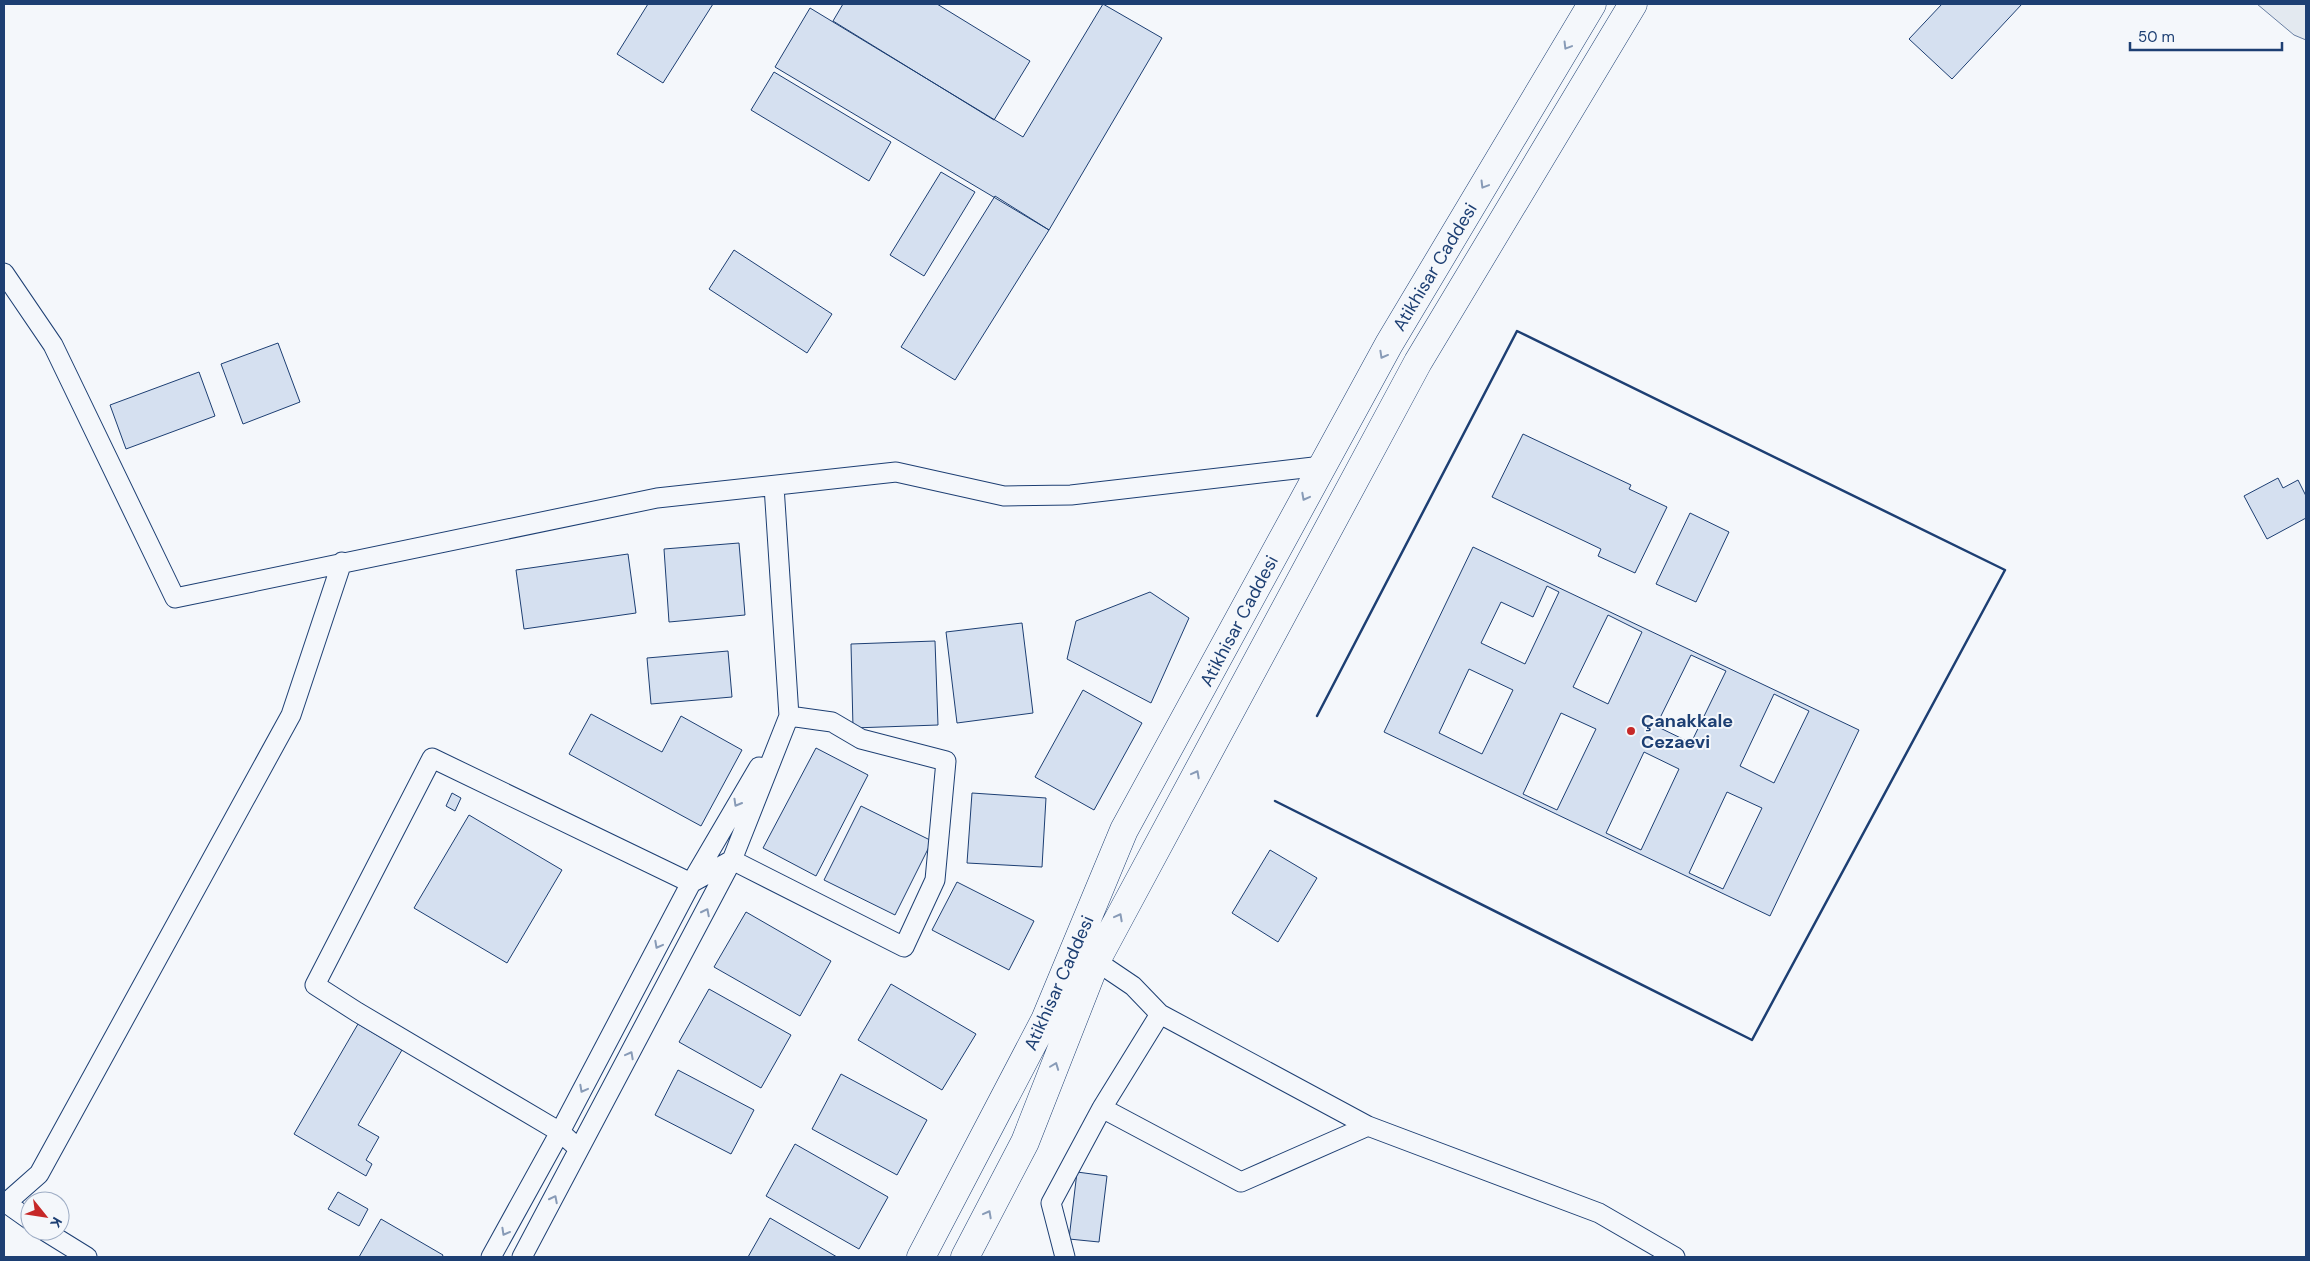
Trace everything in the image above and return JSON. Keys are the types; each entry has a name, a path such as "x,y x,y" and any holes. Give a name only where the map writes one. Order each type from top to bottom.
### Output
{"highway":[{"name":"Atikhisar Caddesi","path":"921,1257 1045,1020 1124,830 1188,717 1389,344 1592,4"},
{"name":"Atikhisar Caddesi","path":"965,1257 1025,1142 1096,961 1418,362 1633,4"},
{"path":"1188,717 1219,731"}],"street":[{"path":"4,273 53,345 174,598 657,498 896,472 1004,496 1071,495 1322,466"},
{"path":"522,1257 732,860 789,716 774,486"},
{"path":"20,1214 4,1204 39,1174 291,715 342,562"},
{"path":"732,860 904,947 935,880 946,760 861,739 832,722 789,716"},
{"path":"491,1257 560,1132 691,883 789,716"},
{"path":"580,1149 560,1132 357,1012 315,985 432,758 691,883"},
{"path":"691,883 732,860"},
{"path":"1096,961 1133,986 1160,1014 1368,1126 1599,1213 1675,1257"},
{"path":"1065,1257 1051,1203 1102,1108 1160,1014"},
{"path":"1102,1108 1242,1182 1368,1126"},
{"path":"61,1241 87,1257"}],"shaded area":[{"path":"2257,4 2306,4 2306,40 2294,35"}],"building":[{"path":"648,4 713,4 663,83 617,54"},
{"path":"843,4 937,4 1030,61 994,120 833,21"},
{"path":"1103,4 1162,38 1049,230 775,67 810,8 1023,137"},
{"path":"1942,4 2022,4 1952,79 1909,39"},
{"path":"774,72 891,142 869,181 751,110"},
{"path":"941,172 975,192 924,276 890,255"},
{"path":"995,196 1049,230 955,380 901,347"},
{"path":"734,250 832,314 807,353 709,289"},
{"path":"278,343 300,402 243,424 221,364"},
{"path":"199,372 215,416 126,449 110,405"},
{"path":"1523,434 1631,485 1629,489 1667,507 1635,573 1598,556 1601,549 1492,497"},
{"path":"2278,478 2283,488 2298,480 2306,496 2306,518 2267,539 2244,496"},
{"path":"1690,513 1729,532 1696,602 1656,584"},
{"path":"739,543 745,615 669,622 664,549"},
{"name":"Çanakkale Cezaevi","path":"1473,547 1859,730 1770,916 1384,732","holes":["1547,586 1559,592 1525,664 1481,643 1501,602 1533,617","1608,615 1642,632 1608,704 1573,687","1691,655 1726,671 1691,743 1656,726","1469,669 1513,690 1482,754 1439,733","1774,694 1809,711 1774,783 1740,766","1561,713 1596,729 1557,810 1523,794","1644,752 1679,769 1641,850 1606,833","1727,792 1762,808 1723,889 1689,873"]},
{"path":"628,554 636,613 524,629 516,570"},
{"path":"1150,592 1189,618 1151,703 1067,659 1076,621"},
{"path":"1022,623 1033,713 957,723 946,632"},
{"path":"935,641 938,725 853,728 851,644"},
{"path":"728,651 732,697 651,704 647,658"},
{"path":"1083,690 1142,723 1094,810 1035,777"},
{"path":"591,714 662,752 681,716 742,750 701,826 569,754"},
{"path":"816,748 868,775 816,876 763,848"},
{"path":"452,793 461,798 455,811 446,806"},
{"path":"972,793 1046,798 1042,867 967,863"},
{"path":"861,806 932,841 895,915 824,880"},
{"path":"469,815 562,870 507,963 414,908"},
{"path":"1270,850 1317,878 1278,942 1232,913"},
{"path":"957,882 1034,921 1009,970 932,930"},
{"path":"746,912 831,961 800,1016 714,967"},
{"path":"891,984 976,1034 942,1090 858,1040"},
{"path":"709,989 791,1035 761,1088 679,1042"},
{"path":"358,1024 402,1050 358,1125 379,1137 366,1160 372,1164 366,1176 294,1134"},
{"path":"678,1070 754,1110 731,1154 655,1115"},
{"path":"841,1074 927,1120 897,1175 812,1129"},
{"path":"795,1144 888,1197 859,1249 766,1196"},
{"path":"1077,1172 1107,1176 1099,1242 1069,1239"},
{"path":"338,1192 368,1209 359,1226 328,1209"},
{"path":"770,1218 837,1257 748,1257"},
{"path":"381,1219 443,1255 442,1257 359,1257"}],"wall":[{"path":"1275,801 1752,1040 2005,570 1517,331 1317,716"}],"place":[{"name":"Çanakkale Cezaevi","path":"1631,731"}]}
